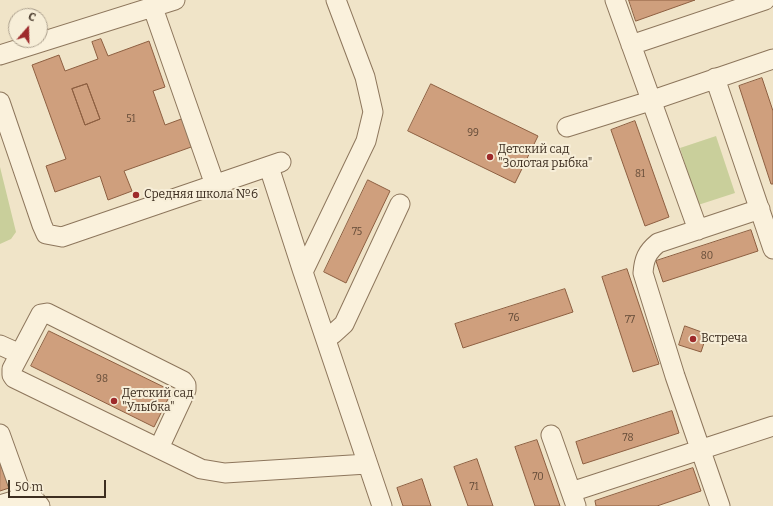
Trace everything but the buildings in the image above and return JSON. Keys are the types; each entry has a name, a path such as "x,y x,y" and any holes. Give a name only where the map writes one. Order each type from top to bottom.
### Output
{"street":[{"path":"0,55 175,0"},
{"path":"303,272 366,141 373,112 364,77 336,0"},
{"path":"615,0 650,101 698,230"},
{"path":"631,45 765,0"},
{"path":"770,0 773,7"},
{"path":"152,8 214,185"},
{"path":"567,127 650,101 773,59"},
{"path":"716,78 773,249"},
{"path":"0,102 42,225 46,234 53,237 62,237 275,164 303,272 382,506"},
{"path":"324,337 333,334 344,324 400,204"},
{"path":"720,506 700,450 643,273 644,262 649,250 658,243 760,209"},
{"path":"159,448 186,390 186,386 183,381 43,313 38,316 12,372 14,378 201,469 214,472 367,464"},
{"path":"0,345 20,354"},
{"path":"551,435 574,499 700,450 773,426"},
{"path":"0,434 23,498"},
{"path":"0,505 23,498 33,498 40,506"}],"green space":[{"path":"716,136 735,193 698,205 680,148"},
{"path":"0,167 16,232 11,239 0,244"}],"place":[{"name":"Детский сад \"Золотая рыбка\"","path":"490,157"},
{"name":"Средняя школа №6","path":"136,195"},
{"name":"Встреча","path":"693,339"},
{"name":"Детский сад \"Улыбка\"","path":"114,401"}]}
